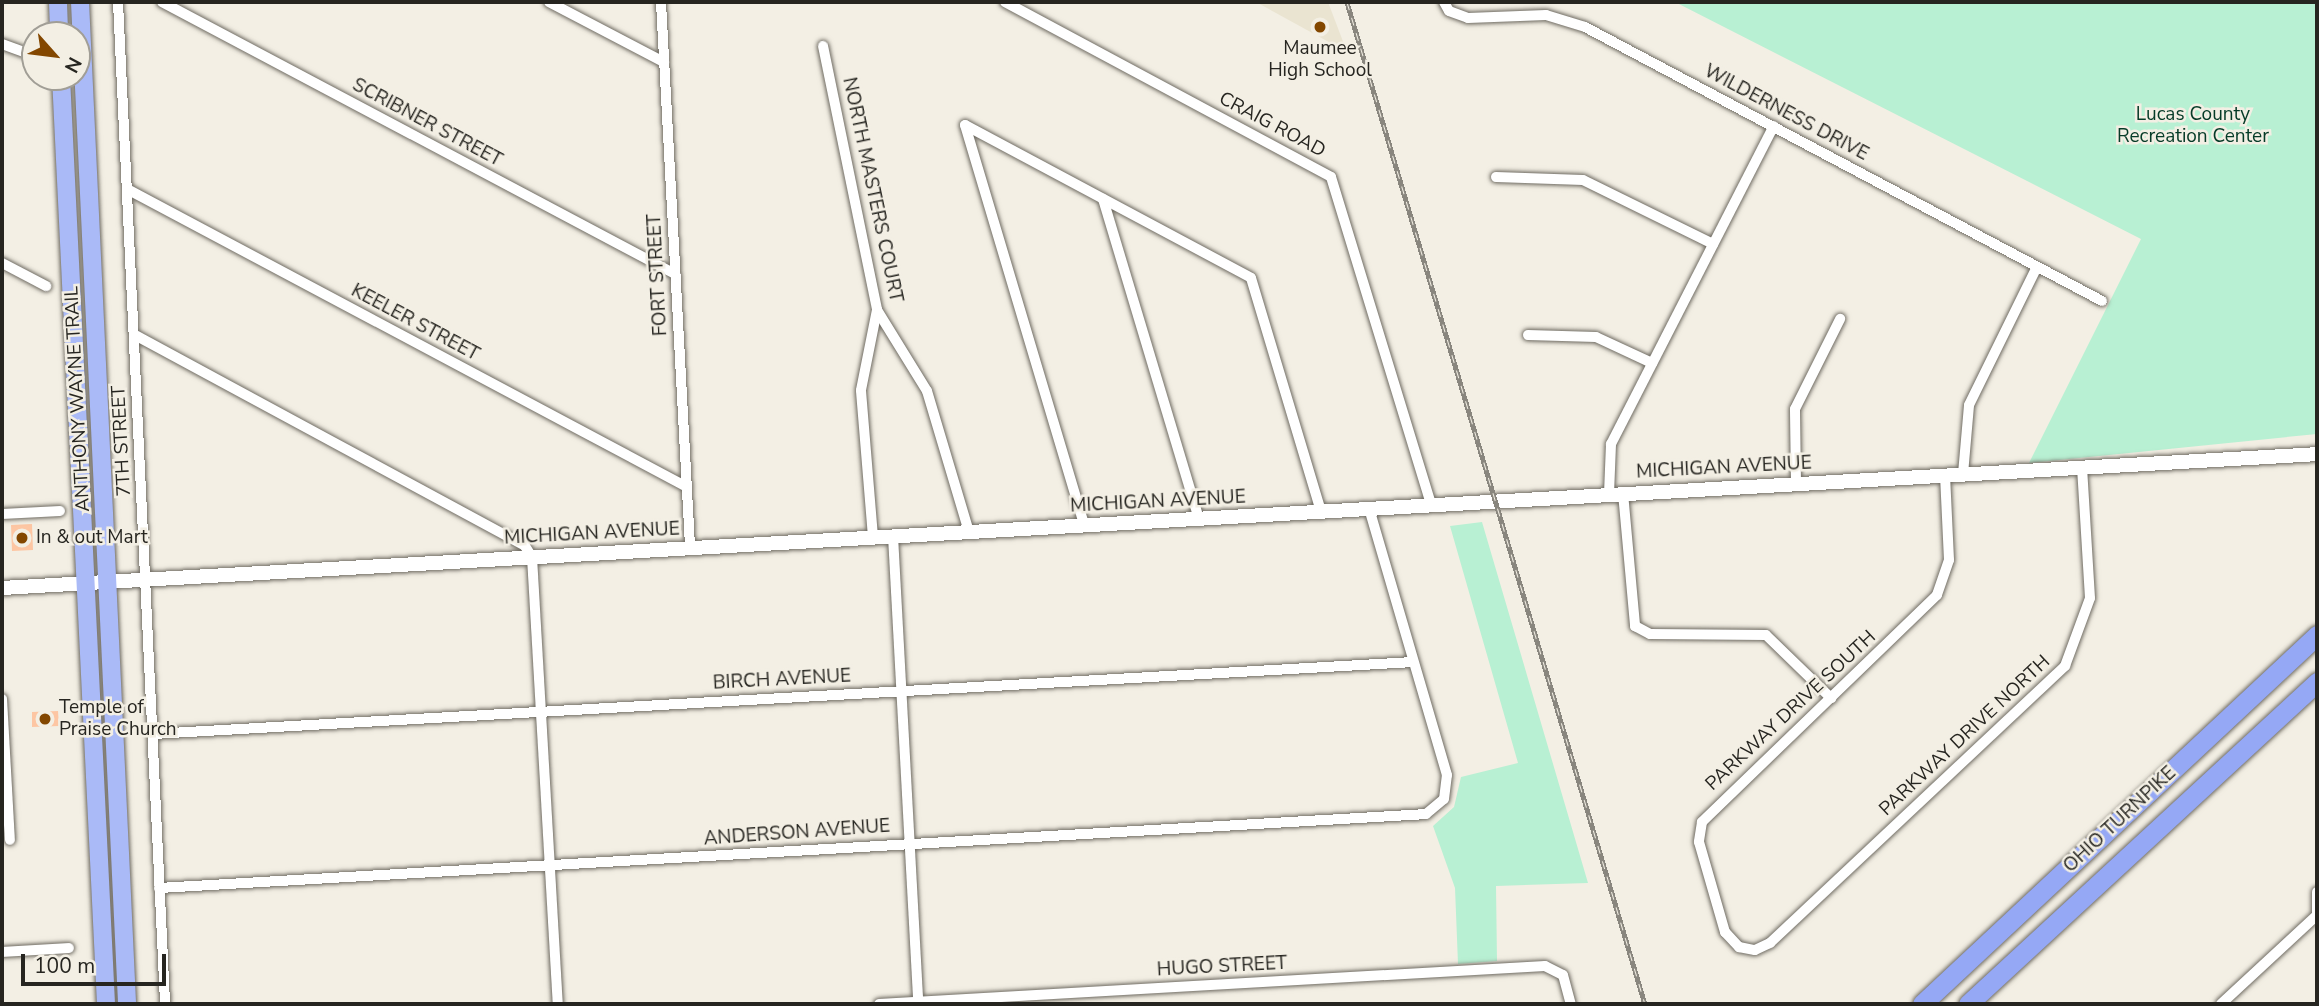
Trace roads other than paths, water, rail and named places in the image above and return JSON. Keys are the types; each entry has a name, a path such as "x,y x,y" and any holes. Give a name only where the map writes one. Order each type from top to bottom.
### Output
{"highway":[{"path":"58,2 59,21"},
{"name":"ANTHONY WAYNE TRAIL","path":"80,2 127,1004"},
{"name":"ANTHONY WAYNE TRAIL","path":"62,91 106,1004"},
{"name":"OHIO TURNPIKE","path":"1922,1004 2317,635"},
{"name":"OHIO TURNPIKE","path":"1968,1004 2317,682"}],"street":[{"name":"7TH STREET","path":"118,2 165,1004"},
{"name":"SCRIBNER STREET","path":"162,2 675,274"},
{"path":"549,2 664,62"},
{"name":"FORT STREET","path":"661,2 690,547"},
{"name":"CRAIG ROAD","path":"1004,2 1331,177 1431,506"},
{"name":"WILDERNESS DRIVE","path":"1444,2 1448,11 1468,18 1566,20 1774,126 2102,301"},
{"path":"2,44 21,51"},
{"name":"NORTH MASTERS COURT","path":"823,46 877,310 927,391 969,532"},
{"path":"1084,525 965,125 1251,278 1321,512"},
{"path":"1774,126 1611,444 1635,626 1650,635 1766,635 1831,698"},
{"path":"1496,177 1583,180 1713,244"},
{"name":"KEELER STREET","path":"127,189 687,487"},
{"path":"1103,199 1199,519"},
{"path":"2,263 46,286"},
{"path":"1963,474 1969,405 2038,267"},
{"path":"873,537 861,390 877,310"},
{"path":"1796,483 1795,409 1840,319"},
{"path":"135,335 525,546 532,557 558,1004"},
{"path":"1528,335 1596,337 1652,363"},
{"name":"MICHIGAN AVENUE","path":"2,588 2317,454"},
{"name":"PARKWAY DRIVE NORTH","path":"1770,943 2065,666 2090,598 2082,467"},
{"name":"PARKWAY DRIVE SOUTH","path":"1770,943 1755,950 1731,941 1699,831 1711,809 1926,608 1943,583 1949,545 1945,475"},
{"path":"1369,509 1413,662"},
{"path":"2,514 60,511"},
{"path":"893,536 918,1003"},
{"name":"BIRCH AVENUE","path":"153,734 1413,662"},
{"name":"ANDERSON AVENUE","path":"159,888 909,844 1436,809 1448,792 1447,775 1413,662"},
{"path":"2,699 5,826 10,840"},
{"path":"2221,1004 2317,914 2317,892"},
{"path":"2,952 69,948"},
{"name":"HUGO STREET","path":"879,1004 1545,966 1563,975 1571,1004"}],"railway":[{"path":"1347,2 1645,1004"}],"place":[{"name":"Maumee High School","path":"1320,27"},
{"name":"In & out Mart","path":"22,538"},
{"name":"Temple of Praise Church","path":"45,719"}],"park label":[{"name":"Lucas County Recreation Center","path":"2193,126"}]}
